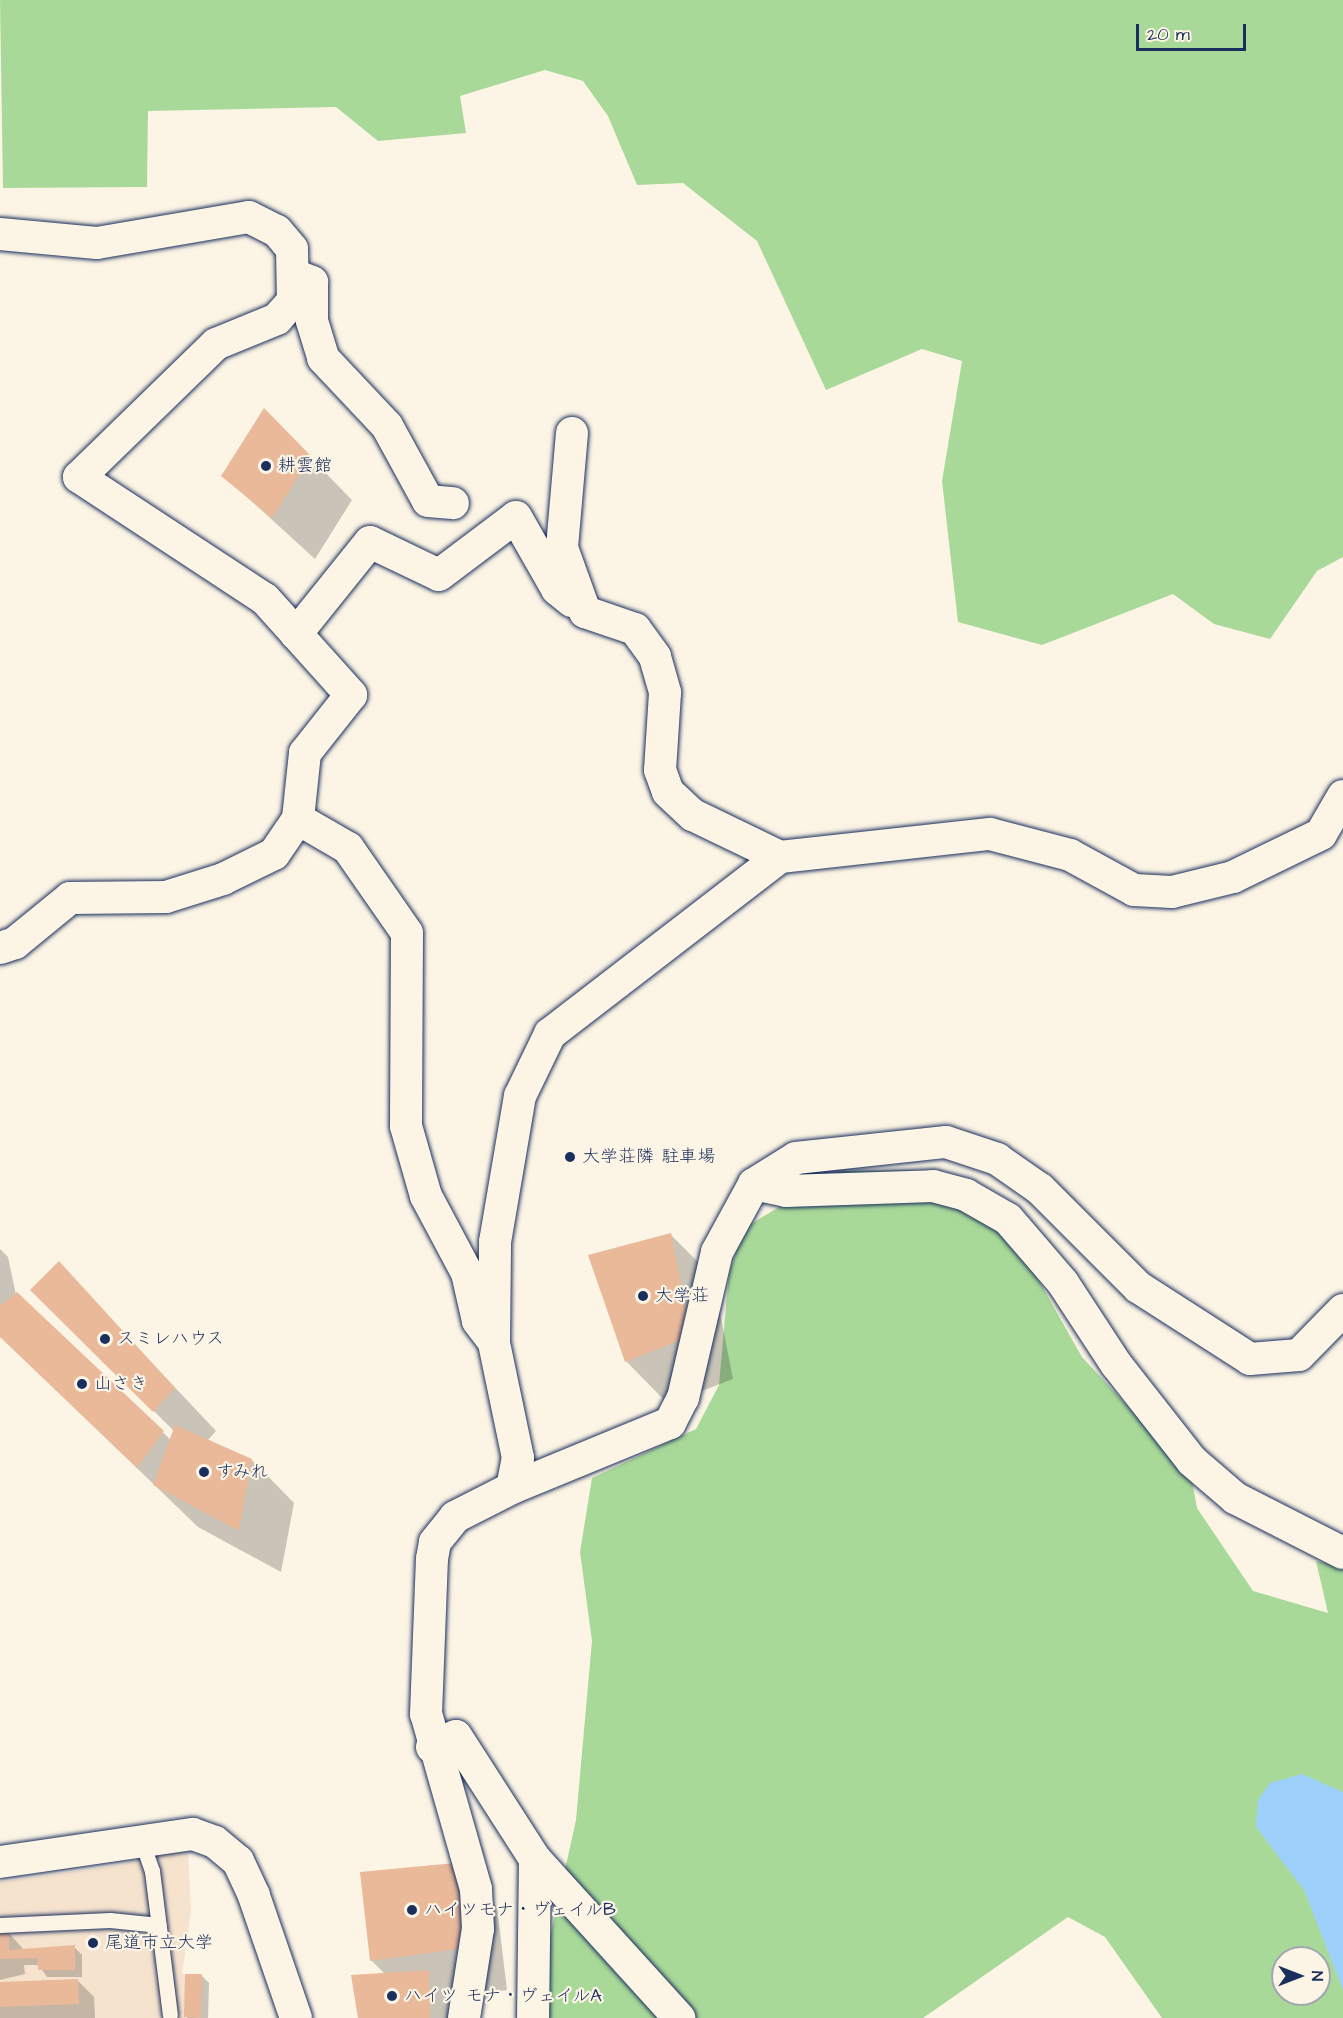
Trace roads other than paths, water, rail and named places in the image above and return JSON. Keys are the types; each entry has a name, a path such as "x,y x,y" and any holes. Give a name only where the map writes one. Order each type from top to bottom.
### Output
{"street":[{"path":"0,234 97,243 249,217 277,231 292,249 296,276 293,301 277,319 216,344 79,477 265,599 351,695 305,753 298,819 274,854 223,879 166,897 70,898 15,942 0,948"},
{"path":"296,276 312,282 312,321 323,358 387,426 428,501 453,503"},
{"path":"572,433 562,548 585,612"},
{"path":"296,634 370,542 439,575 516,517 558,589 585,612 635,629 655,657 665,693 660,770 668,792 693,815 780,857"},
{"path":"512,1488 518,1458 494,1343 495,1242 520,1096 550,1034 780,857 990,834 1070,855 1134,890 1172,892 1233,877 1321,834 1343,796"},
{"path":"298,819 348,848 407,933 406,1126 426,1196 467,1273 478,1321 494,1343"},
{"path":"464,2018 478,1929 476,1889 432,1747 426,1714 435,1542 455,1517 512,1488 670,1424 683,1398 717,1252 754,1184 796,1158 946,1142 998,1159 1040,1189 1138,1287 1250,1359 1299,1355 1343,1310"},
{"path":"754,1184 786,1191 933,1186 966,1195 1008,1219 1063,1282 1116,1364 1192,1461 1235,1498 1343,1553"},
{"path":"432,1747 456,1736 535,1859 679,2018"},
{"path":"0,1862 193,1834 215,1842 238,1861 296,2018"},
{"path":"533,2018 535,1859"}],"lane":[{"path":"142,1842 159,1925 170,2015"},
{"path":"0,1925 110,1920 159,1925"}],"water":[{"path":"1302,1774 1343,1792 1343,1990 1331,1959 1331,1946 1326,1946 1304,1890 1256,1827 1258,1800 1270,1783"}],"place":[{"name":"耕雲館","path":"266,466"},
{"name":"大学荘隣 駐車場","path":"570,1157"},
{"name":"大学荘","path":"643,1296"},
{"name":"スミレハウス","path":"105,1339"},
{"name":"山さき","path":"82,1384"},
{"name":"すみれ","path":"204,1472"},
{"name":"ハイツモナ・ヴェイルB","path":"412,1910"},
{"name":"尾道市立大学","path":"93,1943"},
{"name":"ハイツ モナ・ヴェイルA","path":"392,1996"}]}
